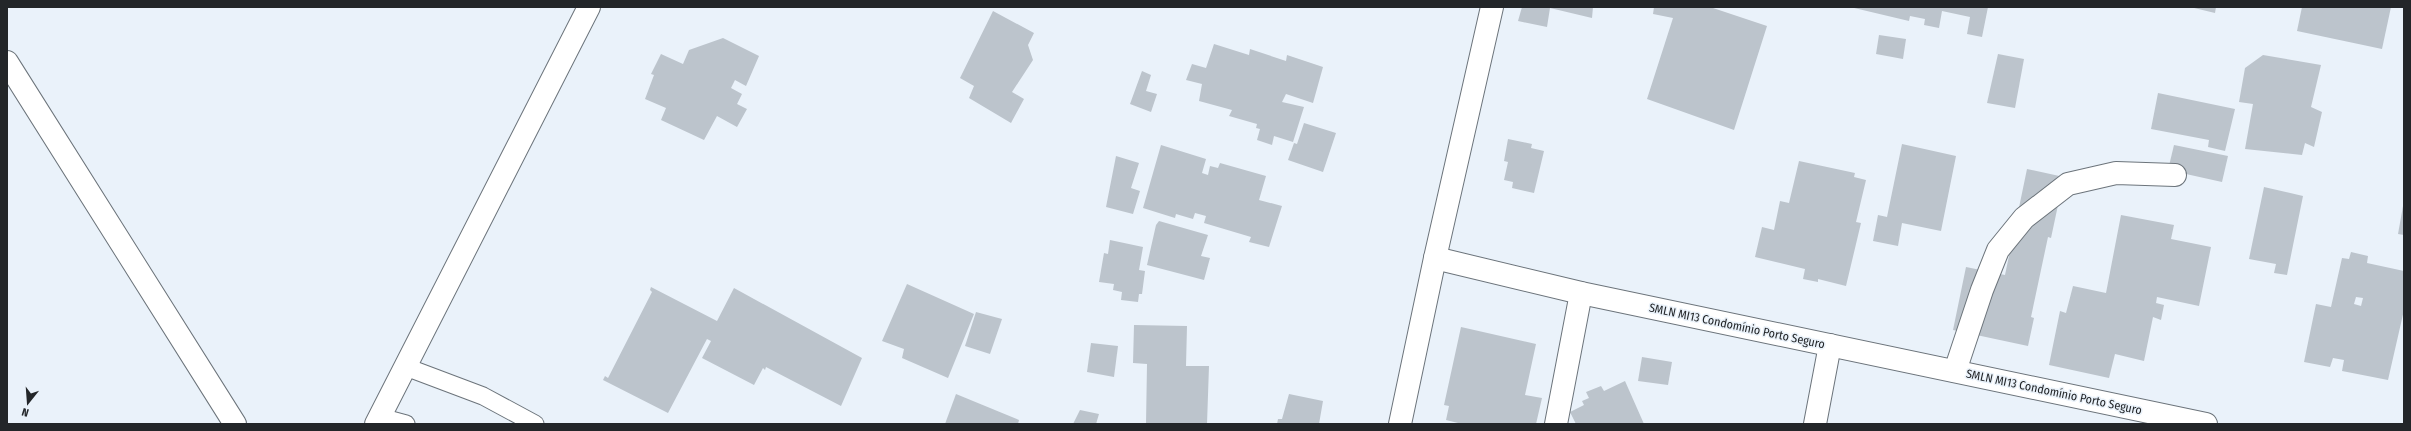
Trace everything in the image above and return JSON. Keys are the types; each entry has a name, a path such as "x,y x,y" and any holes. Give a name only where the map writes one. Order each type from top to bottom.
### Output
{"street":[{"path":"378,421 589,7"},
{"path":"1400,424 1435,258 1492,7"},
{"path":"7,62 235,424"},
{"path":"1955,371 1982,290 1998,250 2024,218 2068,184 2116,173 2175,175"},
{"name":"SMLN MI13 Condomínio Porto Seguro","path":"1435,258 1581,293 2206,424"},
{"path":"1556,424 1581,293"},
{"path":"1815,424 1830,345"}],"lane":[{"path":"406,367 483,396 535,424"},
{"path":"378,421 406,424"}],"building":[{"path":"1522,7 1593,7 1592,18 1550,8 1547,27 1518,21"},
{"path":"1654,7 1710,7 1767,26 1734,130 1647,99 1673,18 1653,14"},
{"path":"1850,7 1988,7 1982,37 1967,34 1970,17 1942,11 1939,28 1924,25 1925,19 1910,16 1909,21"},
{"path":"2190,7 2216,7 2215,13"},
{"path":"2302,7 2391,7 2382,49 2297,31"},
{"path":"993,11 1034,33 1028,45 1033,60 1012,92 1024,99 1011,123 969,98 974,86 960,78"},
{"path":"1879,35 1906,39 1903,59 1876,54"},
{"path":"723,38 759,56 746,86 735,80 731,88 742,94 737,104 747,109 737,127 717,116 704,140 661,120 666,108 645,99 654,75 651,74 661,54 683,64 689,50"},
{"path":"1214,44 1249,55 1250,49 1286,61 1287,55 1323,67 1313,103 1286,94 1282,102 1304,107 1293,142 1274,136 1272,145 1257,140 1260,129 1256,128 1257,124 1229,116 1232,110 1199,101 1202,84 1186,80 1192,64 1206,68"},
{"path":"1998,54 2024,59 2015,108 1987,103"},
{"path":"2263,55 2321,65 2311,107 2322,112 2314,147 2305,143 2302,155 2245,149 2253,104 2239,102 2245,68"},
{"path":"1142,71 1151,75 1146,91 1157,94 1151,112 1130,104"},
{"path":"2158,93 2235,109 2225,151 2208,147 2209,140 2151,129"},
{"path":"1304,123 1336,133 1323,172 1288,160 1294,143 1297,144"},
{"path":"1508,139 1532,144 1531,148 1544,151 1534,193 1512,188 1513,182 1504,180 1508,162 1504,161"},
{"path":"1902,144 1956,156 1941,231 1902,223 1898,246 1873,241 1878,215 1887,217"},
{"path":"1161,145 1206,159 1202,173 1208,175 1210,166 1218,168 1220,163 1266,176 1259,200 1282,206 1269,247 1249,242 1251,237 1204,223 1206,216 1195,213 1193,219 1176,214 1175,218 1143,208"},
{"path":"2174,145 2228,156 2222,182 2168,170"},
{"path":"1116,156 1139,163 1131,188 1140,191 1133,214 1106,207"},
{"path":"1799,161 1855,173 1854,177 1866,180 1856,222 1861,223 1846,286 1818,279 1818,282 1803,279 1805,269 1755,257 1762,227 1774,230 1780,201 1789,203"},
{"path":"2027,169 2064,177 2051,238 2048,237 2031,317 2034,318 2028,346 1953,330 1966,267 2005,275"},
{"path":"2264,187 2303,196 2287,275 2274,273 2276,264 2249,259"},
{"path":"2404,206 2404,235 2398,234"},
{"path":"2121,215 2174,225 2171,239 2211,247 2199,306 2157,297 2156,303 2164,305 2161,320 2153,317 2144,361 2115,354 2109,378 2049,365 2060,311 2066,313 2073,286 2106,293"},
{"path":"1159,221 1208,235 1201,256 1210,258 1204,280 1147,265 1156,225"},
{"path":"1110,240 1143,247 1139,270 1145,271 1142,294 1139,294 1138,302 1121,300 1122,292 1113,290 1114,284 1099,282 1104,253 1108,254"},
{"path":"2351,252 2368,256 2367,263 2404,271 2404,310 2388,380 2342,371 2344,360 2333,358 2330,367 2304,362 2316,304 2331,307 2342,258 2349,259","holes":["2356,297 2363,298 2361,306 2354,304"]},
{"path":"907,284 974,314 948,378 902,358 904,349 882,341"},
{"path":"651,287 717,321 734,288 862,358 841,406 766,367 765,370 763,368 754,385 702,358 711,341 707,339 668,413 603,380 605,376 608,378 652,292 650,290"},
{"path":"976,312 1002,319 990,354 965,346"},
{"path":"1134,325 1187,326 1186,366 1209,366 1207,424 1146,424 1147,364 1133,363"},
{"path":"1461,327 1536,344 1525,395 1542,398 1536,424 1462,424 1446,420 1449,406 1444,405"},
{"path":"1091,343 1118,346 1114,377 1087,372"},
{"path":"1642,357 1672,362 1668,385 1638,381"},
{"path":"1625,381 1644,424 1576,424 1570,412 1584,405 1582,401 1589,398 1586,392 1601,386 1604,391"},
{"path":"956,394 1019,420 1018,424 945,424"},
{"path":"1289,394 1323,401 1319,424 1277,424 1278,419 1282,419"},
{"path":"1080,410 1099,414 1096,424 1073,424"}]}
